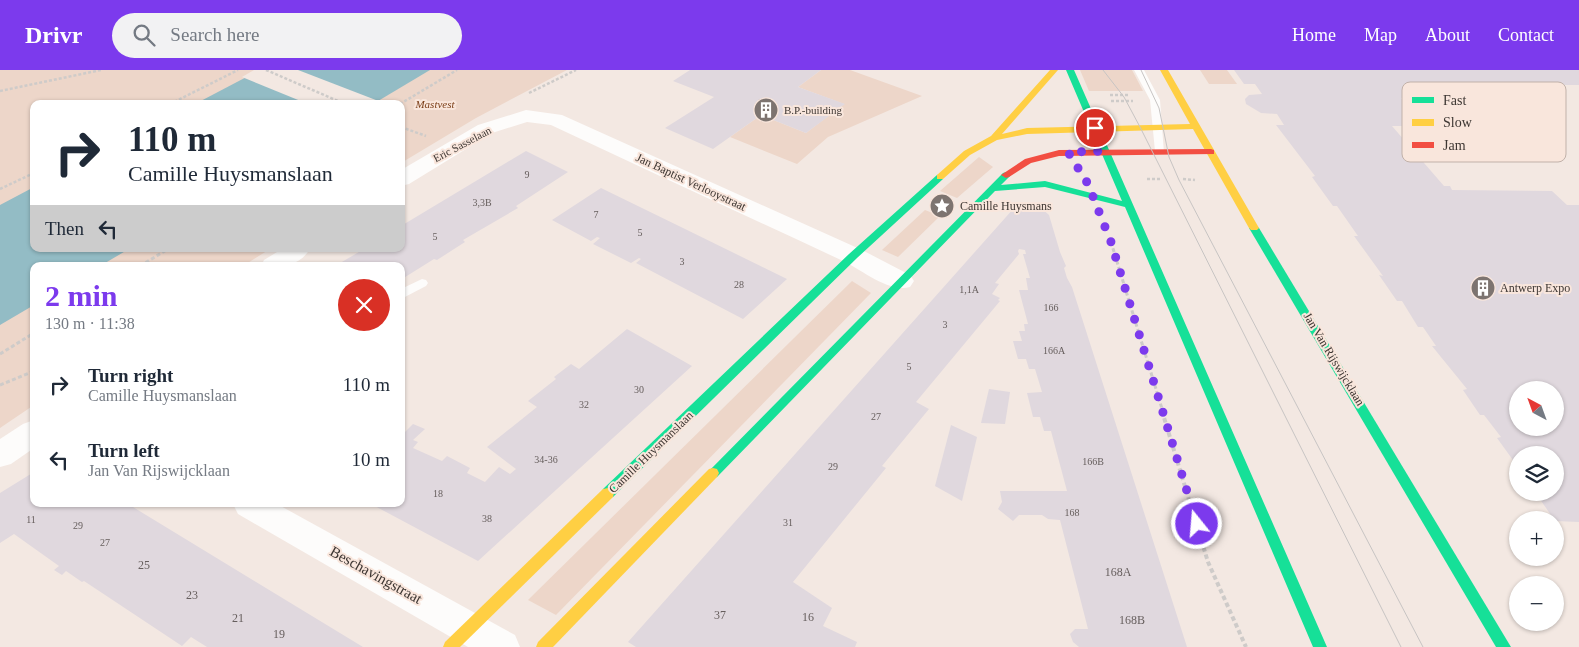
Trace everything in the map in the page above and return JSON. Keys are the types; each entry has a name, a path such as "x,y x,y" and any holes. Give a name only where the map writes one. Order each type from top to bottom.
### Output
{"street":[{"name":"Camille Huysmanslaan","path":"994,138 1054,70"},
{"path":"1070,70 1320,647"},
{"name":"Jan Van Rijswijcklaan","path":"1164,70 1504,647"},
{"name":"Eric Sasselaan","path":"405,177 485,129 526,116"},
{"name":"Jan Baptist Verlooystraat","path":"526,116 554,119 853,256"},
{"name":"Camille Huysmanslaan","path":"460,637 853,256 966,153 994,138 1043,129 1196,126"},
{"path":"543,647 991,189 1015,167 1043,156 1068,152 1211,152"},
{"path":"991,189 1046,184 1093,195 1128,206"},
{"path":"279,262 294,252"},
{"path":"853,256 901,281"},
{"path":"0,455 30,435"},
{"name":"Beschavingstraat","path":"254,507 460,637 502,647"}],"lane":[{"path":"1139,70 1155,100 1160,151"},
{"path":"405,293 422,283"}],"path":[{"path":"0,91 100,70"},
{"path":"178,100 238,70"},
{"path":"266,70 336,100"},
{"path":"405,101 457,70"},
{"path":"1103,96 1131,95"},
{"path":"0,190 30,174"},
{"path":"1155,179 1158,183"},
{"path":"1183,179 1200,180"},
{"path":"1093,195 1111,242 1208,562 1246,647"},
{"path":"147,262 163,252"},
{"path":"0,354 30,335"},
{"path":"0,385 30,373"}],"green space":[{"name":"Mastvest","path":"0,70 567,70 476,118 405,161 405,100 30,100 30,252 265,252 249,262 30,262 30,408 0,428"},
{"path":"821,70 850,70 922,96 828,137 797,164 730,137 761,115 806,133 844,104 798,87"},
{"path":"1080,70 1132,70 1143,91 1089,91"},
{"path":"1200,70 1227,70 1237,84 1209,84"},
{"path":"979,157 993,167 957,198 940,191"},
{"path":"925,210 940,216 898,257 882,250"},
{"path":"852,281 871,293 556,615 528,600"}],"water":[{"path":"260,70 430,70 380,100 203,100"},
{"path":"30,189 30,252 124,252 107,262 30,262 30,307 0,325 0,205"}],"pier":[{"path":"254,70 298,70 376,100 298,100 242,77"}],"building":[{"name":"B.P.-building","path":"690,70 821,70 798,87 845,104 806,133 761,115 713,149 665,128 714,97 673,81"},
{"name":"Antwerp Expo","path":"1234,70 1579,70 1579,85 1566,85 1566,82 1402,82 1402,126 1392,126 1402,138 1402,162 1423,162 1444,186 1450,186 1452,190 1552,191 1567,205 1579,205 1579,522 1564,521 1564,511 1548,511 1541,501 1564,501 1564,446 1509,446 1509,455 1497,438 1501,437 1484,415 1480,415 1463,390 1467,389 1432,346 1436,346 1423,327 1418,327 1402,301 1397,301 1379,275 1383,276 1354,236 1358,236 1337,206 1333,206 1312,177 1315,176 1276,125 1284,125 1277,114 1261,113 1246,104 1245,99 1249,95 1262,94 1255,84 1244,84"},
{"path":"526,151 568,172 516,206 518,208 463,240 465,242 437,260 434,259 405,277 405,262 342,262 359,252 405,252 405,224"},
{"path":"601,188 787,279 743,319 636,263 641,259 639,258 631,263 593,244 600,238 597,237 591,241 552,220"},
{"path":"1029,203 1040,207 1049,215 1066,266 1064,268 1067,278 1072,287 1187,647 1079,647 1073,642 1070,634 1075,629 1088,629 1060,520 1048,519 1042,515 1019,515 1013,521 998,509 1002,502 1000,491 1067,491 1051,431 1044,431 1040,417 1033,417 1027,393 1042,392 1035,369 1029,369 1026,359 1018,359 1013,341 1022,341 1019,331 1025,331 1024,324 1028,324 1019,290 1028,290 1026,278 1030,278 1023,254 1026,254 1025,250 1019,249 1019,254 995,283 999,284 992,294 1000,298 998,300 1000,301 916,402 929,409 882,466 886,468 793,582 832,608 823,626 857,642 855,647 636,647 628,642 1014,208"},
{"path":"627,329 692,366 478,561 377,507 405,507 405,432 413,424 425,429 413,440 418,442 413,448 442,461 447,456 470,468 467,473 485,482 499,467 510,474 516,469 487,447 537,407 528,401 556,379 554,377 571,364 579,369"},
{"path":"989,389 1010,392 1005,424 981,423"},
{"path":"951,425 977,437 962,501 935,486"},
{"path":"30,474 30,507 133,507 363,647 207,647 191,637 182,646 84,581 82,582 66,571 62,575 54,570 59,566 14,534 0,543 0,493"}],"tram line":[{"path":"1103,70 1124,97 1140,127 1401,647"},
{"path":"1141,70 1159,108 1169,157 1179,180 1423,647"}],"traffic: fast":[{"path":"1070,70 1320,647"},
{"path":"713,473 1006,175"},
{"path":"608,493 853,256 940,177"},
{"path":"991,189 1045,184 1128,205"},
{"path":"1254,228 1504,647"}],"traffic: slow":[{"path":"994,138 1054,70"},
{"path":"1164,70 1254,228"},
{"path":"940,177 967,153 994,138 1027,131 1196,126"},
{"path":"543,647 713,473"},
{"path":"450,647 608,493"}],"traffic: jam":[{"path":"1006,175 1028,161 1059,153 1211,152"}],"place":[{"name":"B.P.-building","path":"766,110"},
{"name":"Camille Huysmans","path":"942,206"},
{"name":"Antwerp Expo","path":"1483,288"}],"route":[{"path":"1095,128 1105,151 1068,152 1088,184 1111,242 1197,524"}]}
